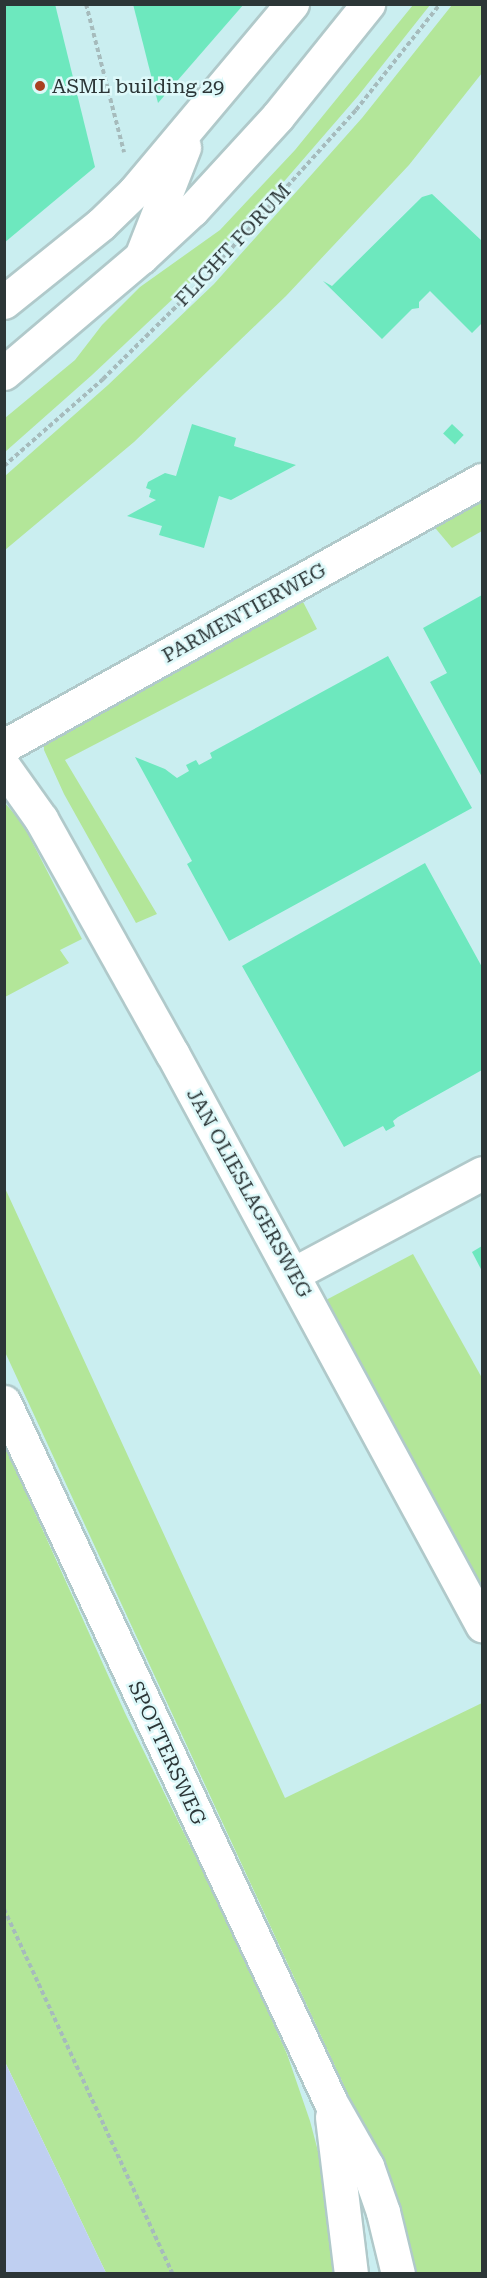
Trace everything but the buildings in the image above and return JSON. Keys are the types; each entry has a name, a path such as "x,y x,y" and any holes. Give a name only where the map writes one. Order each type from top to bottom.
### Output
{"street":[{"path":"4,302 101,224 134,192 193,125 292,4"},
{"path":"4,372 141,257 192,210 278,116 368,4"},
{"path":"141,257 193,125"},
{"name":"PARMENTIERWEG","path":"4,746 483,480"},
{"name":"JAN OLIESLAGERSWEG","path":"4,767 41,819 293,1274 483,1626"},
{"path":"293,1274 483,1173"},
{"name":"SPOTTERSWEG","path":"4,1402 331,2103 370,2175 383,2212 398,2274"},
{"name":"SPOTTERSWEG","path":"331,2103 351,2274"}],"path":[{"path":"86,4 134,192"},
{"name":"FLIGHT FORUM","path":"4,465 103,379 210,273 356,110 440,4"},
{"path":"4,1909 173,2274"}],"shaded area":[{"path":"4,5 482,5 482,2273 252,2273 5,1731"},
{"path":"5,2062 106,2273 5,2273"}],"green space":[{"path":"413,5 430,5 358,96 268,200 194,279 92,375 5,452 5,418 75,360 102,325 140,287 220,230 295,150"},
{"path":"452,5 482,5 482,73 409,165 286,296 134,442 5,550 5,476 108,385 214,284 362,118"},
{"path":"482,494 482,531 452,548 431,523"},
{"path":"299,594 317,629 65,760 157,914 136,923 64,794 44,750 44,737"},
{"path":"5,803 23,824 82,939 60,950 69,963 5,997"},
{"path":"4,1186 285,1798 482,1703 482,2273 409,2273 371,2144 5,1352"},
{"path":"413,1254 482,1378 482,1593 326,1300"},
{"path":"4,1444 125,1713 230,1927 287,2054 310,2121 323,2170 336,2273 106,2273 5,2062"}],"place":[{"name":"ASML building 29","path":"40,86"}]}
